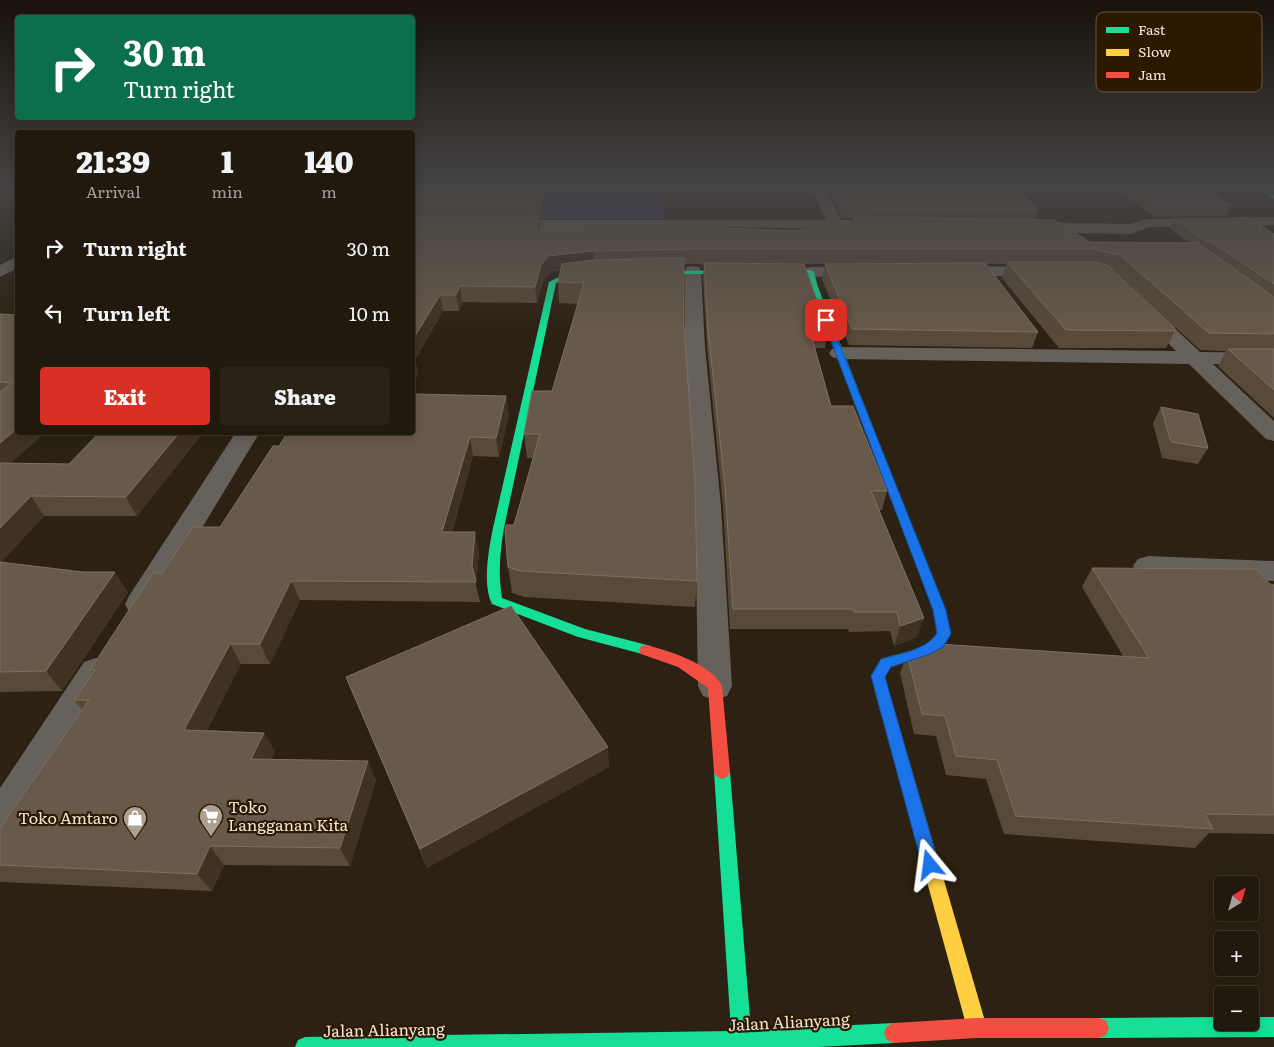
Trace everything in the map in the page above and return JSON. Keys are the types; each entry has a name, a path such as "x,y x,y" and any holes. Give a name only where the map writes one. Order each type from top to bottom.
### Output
{"street":[{"path":"0,272 15,263"},
{"path":"693,271 694,347 708,506 715,686 742,1041"},
{"path":"634,272 880,271"},
{"path":"938,271 1057,272"},
{"path":"811,272 814,287 939,610 944,634 938,644 886,663 878,676 977,1028"},
{"path":"986,272 997,287"},
{"path":"604,273 570,274 557,277 553,282 522,412 492,558 493,586 496,601 583,633 679,659 698,670 715,686"},
{"path":"1132,299 1274,434"},
{"path":"839,353 1045,348 1192,357 1274,359"},
{"path":"0,823 246,435"},
{"path":"1148,566 1274,571"},
{"name":"Jalan Alianyang","path":"305,1047 742,1041 977,1028 1274,1027"}],"building":[{"path":"415,236 1080,236 1090,242 1198,243 1274,297 1274,334 1209,333 1120,255 1093,249 694,249 593,251 548,256 541,265 535,287 460,286 456,295 440,295 415,336"},
{"path":"1198,236 1274,236 1274,284 1212,242"},
{"path":"684,258 684,325 695,481 697,581 520,571 508,567 506,525 514,525 540,434 524,434 532,391 552,391 584,283 558,282 562,264 593,260"},
{"path":"1007,262 1093,262 1107,265 1174,327 1175,331 1066,330"},
{"path":"704,263 804,264 828,331 810,331 831,406 853,406 887,491 871,491 924,618 900,626 897,612 854,612 853,609 733,609 725,487 708,330"},
{"path":"985,263 1038,332 852,329 825,264"},
{"path":"0,314 15,315 15,430 0,443 0,392 12,383 0,382"},
{"path":"1228,349 1274,349 1274,390"},
{"path":"415,394 506,396 496,438 470,437 442,532 475,532 472,566 476,582 291,581 260,644 230,644 184,730 264,733 251,759 368,761 340,848 210,846 197,874 0,865 0,828 89,700 74,700 95,670 90,670 153,573 162,573 193,527 220,527 273,446 279,446 286,435 415,435"},
{"path":"1161,407 1198,414 1208,448 1171,442"},
{"path":"97,435 178,435 126,497 31,496 0,528 0,463 69,464"},
{"path":"0,562 83,572 115,572 46,671 0,672"},
{"path":"1092,568 1256,569 1270,584 1274,585 1274,815 1205,814 1213,829 1016,816 997,760 956,756 945,716 922,714 907,654 938,644 1149,658"},
{"path":"511,606 608,747 420,849 346,677"}],"traffic: fast":[{"path":"647,272 811,272 814,287 939,610 944,633 938,643 923,651 886,663 878,676 881,688"},
{"path":"597,273 567,275 553,282 499,528 494,557 494,586 496,601 583,633 646,650"},
{"path":"722,772 742,1041"},
{"path":"1099,1028 1274,1027"},
{"path":"305,1047 742,1041 894,1033"}],"traffic: slow":[{"path":"881,688 977,1028"}],"traffic: jam":[{"path":"646,650 667,656 691,667 715,686 722,772"},
{"path":"894,1033 977,1028 1099,1028"}],"place":[{"name":"Toko Langganan Kita","path":"211,837"},
{"name":"Toko Amtaro","path":"135,839"}],"route":[{"path":"826,320 939,610 944,634 938,644 886,663 878,676 930,865"}]}
